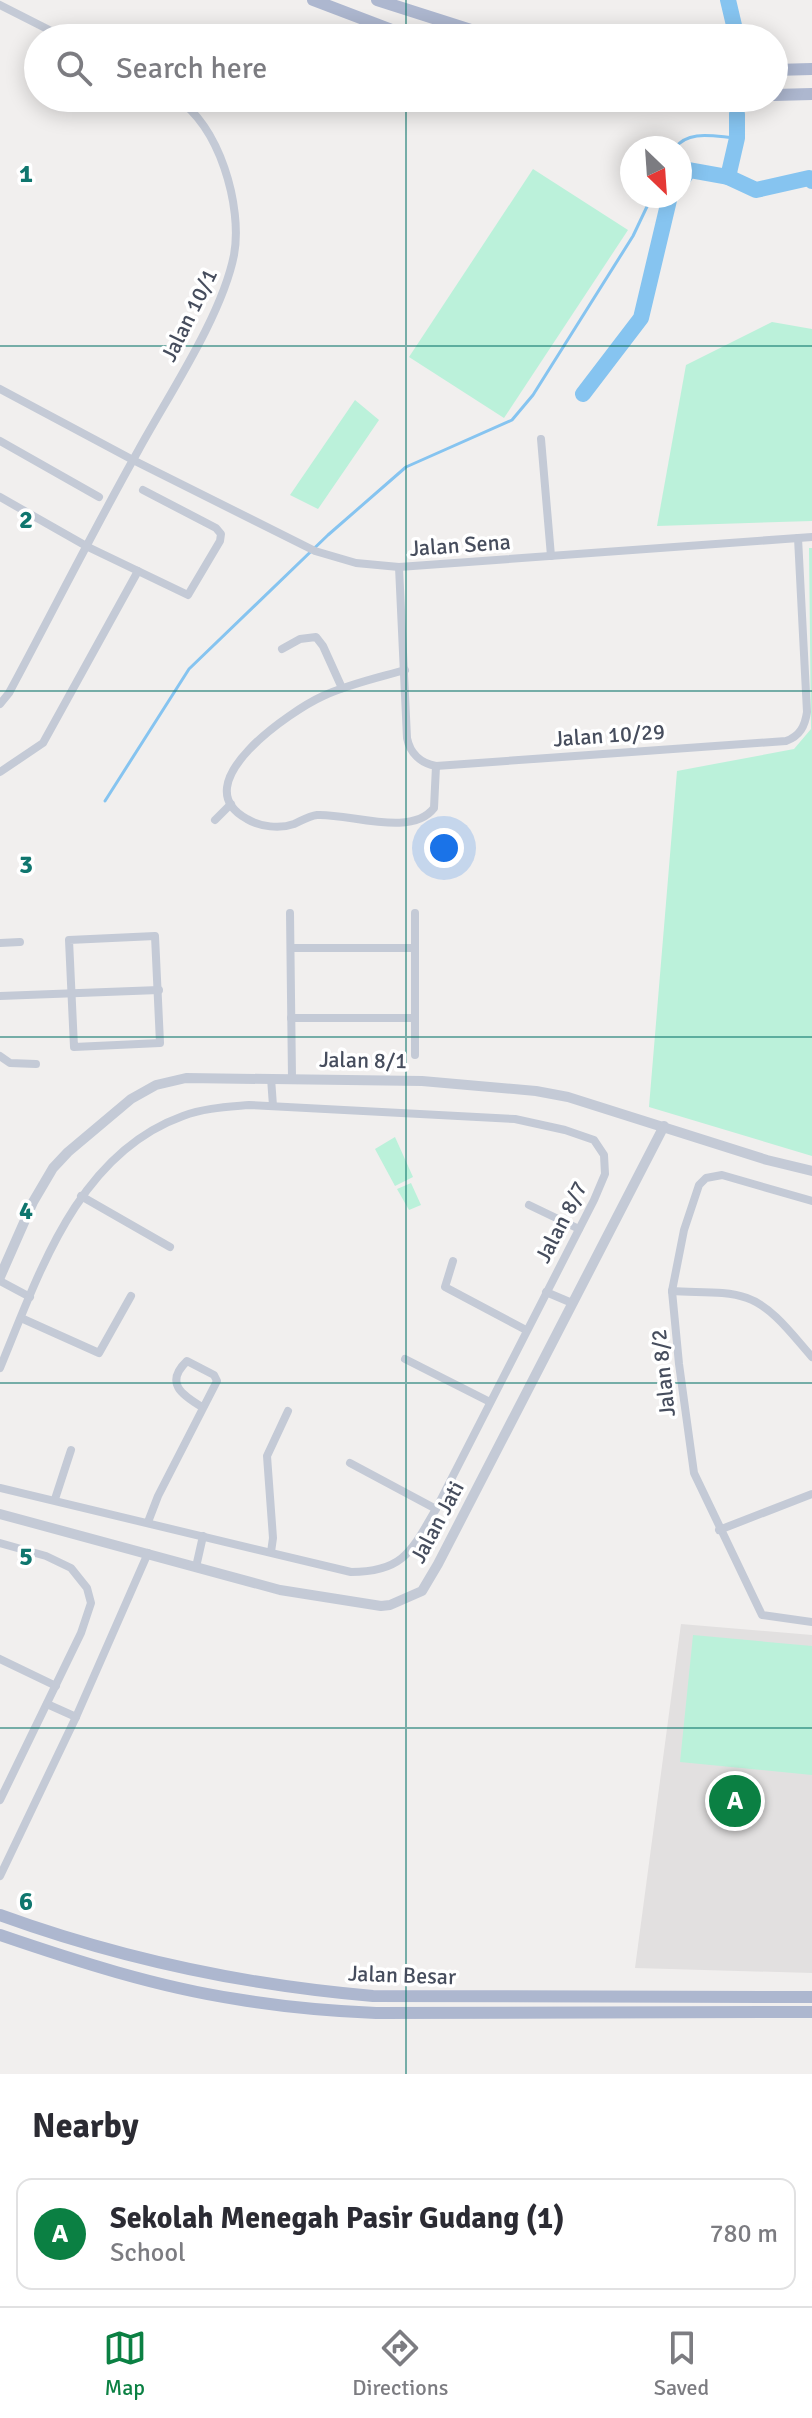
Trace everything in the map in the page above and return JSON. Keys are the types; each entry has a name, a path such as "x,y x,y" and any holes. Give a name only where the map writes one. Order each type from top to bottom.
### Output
{"main road":[{"path":"313,0 376,24"},
{"path":"377,0 452,24"},
{"path":"788,70 812,69"},
{"path":"788,95 812,94"},
{"name":"Jalan Besar","path":"0,1915 104,1950 165,1966 307,1990 388,1996 812,1997"},
{"name":"Jalan Besar","path":"0,1935 109,1970 233,1999 314,2010 498,2014 812,2012"}],"street":[{"path":"0,5 37,24"},
{"name":"Jalan 10/1","path":"0,704 9,693 223,293 236,241 230,190 218,150 191,112"},
{"name":"Jalan Sena","path":"0,389 315,551 356,563 399,567 812,537"},
{"path":"541,439 551,556"},
{"path":"0,441 99,497"},
{"path":"0,497 88,547 188,595 221,537 216,528 143,490"},
{"name":"Jalan 10/29","path":"436,766 786,741 796,737 804,726 807,712 798,538"},
{"path":"399,567 405,670 409,748 420,759 436,766 434,808 415,821 389,822 317,815 288,826 267,826 246,819 231,804 227,785 247,750 271,730 312,701 342,688 405,670"},
{"path":"0,772 43,743 138,571"},
{"path":"282,649 300,639 316,637 342,688"},
{"path":"215,820 231,804"},
{"path":"290,913 292,1078"},
{"path":"415,913 415,1055"},
{"path":"155,936 159,990 160,1041 156,1045 74,1047 69,942 73,938 155,936"},
{"path":"0,943 20,942"},
{"path":"291,948 415,948"},
{"path":"0,996 159,990"},
{"path":"291,1018 415,1018"},
{"path":"0,1056 10,1063 36,1064"},
{"name":"Jalan 8/1","path":"0,1279 33,1202 53,1168 131,1099 156,1085 186,1078 422,1081 536,1091 568,1097 812,1171"},
{"path":"271,1078 273,1106"},
{"name":"Jalan 8/7","path":"0,1368 57,1235 81,1196 104,1169 133,1143 172,1120 217,1108 273,1106 515,1119 590,1138 600,1146 604,1155 605,1171 579,1229 436,1509 411,1552 377,1571 351,1572 0,1488"},
{"name":"Jalan Jati","path":"0,1514 280,1590 381,1606 422,1591 664,1126"},
{"name":"Jalan 8/2","path":"812,1201 722,1175 706,1178 699,1185 684,1230 672,1291 693,1470 762,1615 812,1622"},
{"path":"81,1196 170,1247"},
{"path":"529,1205 579,1229"},
{"path":"453,1261 445,1287 526,1330"},
{"path":"0,1279 30,1297"},
{"path":"672,1291 749,1299 776,1319 812,1357"},
{"path":"546,1292 572,1303"},
{"path":"21,1318 99,1353 131,1296"},
{"path":"405,1359 490,1402"},
{"path":"148,1522 217,1378 187,1361 177,1377 178,1388 185,1397 202,1407"},
{"path":"271,1552 273,1538 267,1456 288,1411"},
{"path":"55,1499 71,1450"},
{"path":"350,1463 436,1509"},
{"path":"719,1530 812,1494"},
{"path":"196,1567 203,1536"},
{"path":"0,1543 60,1561 78,1574 90,1595 90,1611 0,1800"},
{"path":"0,1876 76,1717 148,1553"},
{"path":"0,1659 56,1686"},
{"path":"47,1704 76,1717"}],"shaded area":[{"path":"681,1624 812,1635 812,1973 635,1968"}],"green space":[{"path":"533,169 628,230 504,418 409,357"},
{"path":"772,322 812,329 812,521 657,526 686,365"},
{"path":"355,400 379,420 318,509 290,495"},
{"path":"809,548 812,548 812,1156 649,1107 677,771 794,749 811,729"},
{"path":"395,1137 413,1177 395,1186 375,1149"},
{"path":"411,1183 421,1205 409,1210 397,1189"},
{"path":"693,1635 812,1646 812,1775 680,1762"}],"waterway":[{"path":"728,0 734,24"},
{"path":"737,114 737,138 728,177 756,190 809,178 812,181"},
{"path":"692,137 737,138"},
{"path":"692,171 728,177"},
{"path":"105,801 189,669 328,535 406,467 512,420 533,395 633,236 646,208"},
{"path":"583,394 641,318 667,208"}],"place":[{"name":"Sekolah Menegah Pasir Gudang (1)","path":"735,1801"}]}
